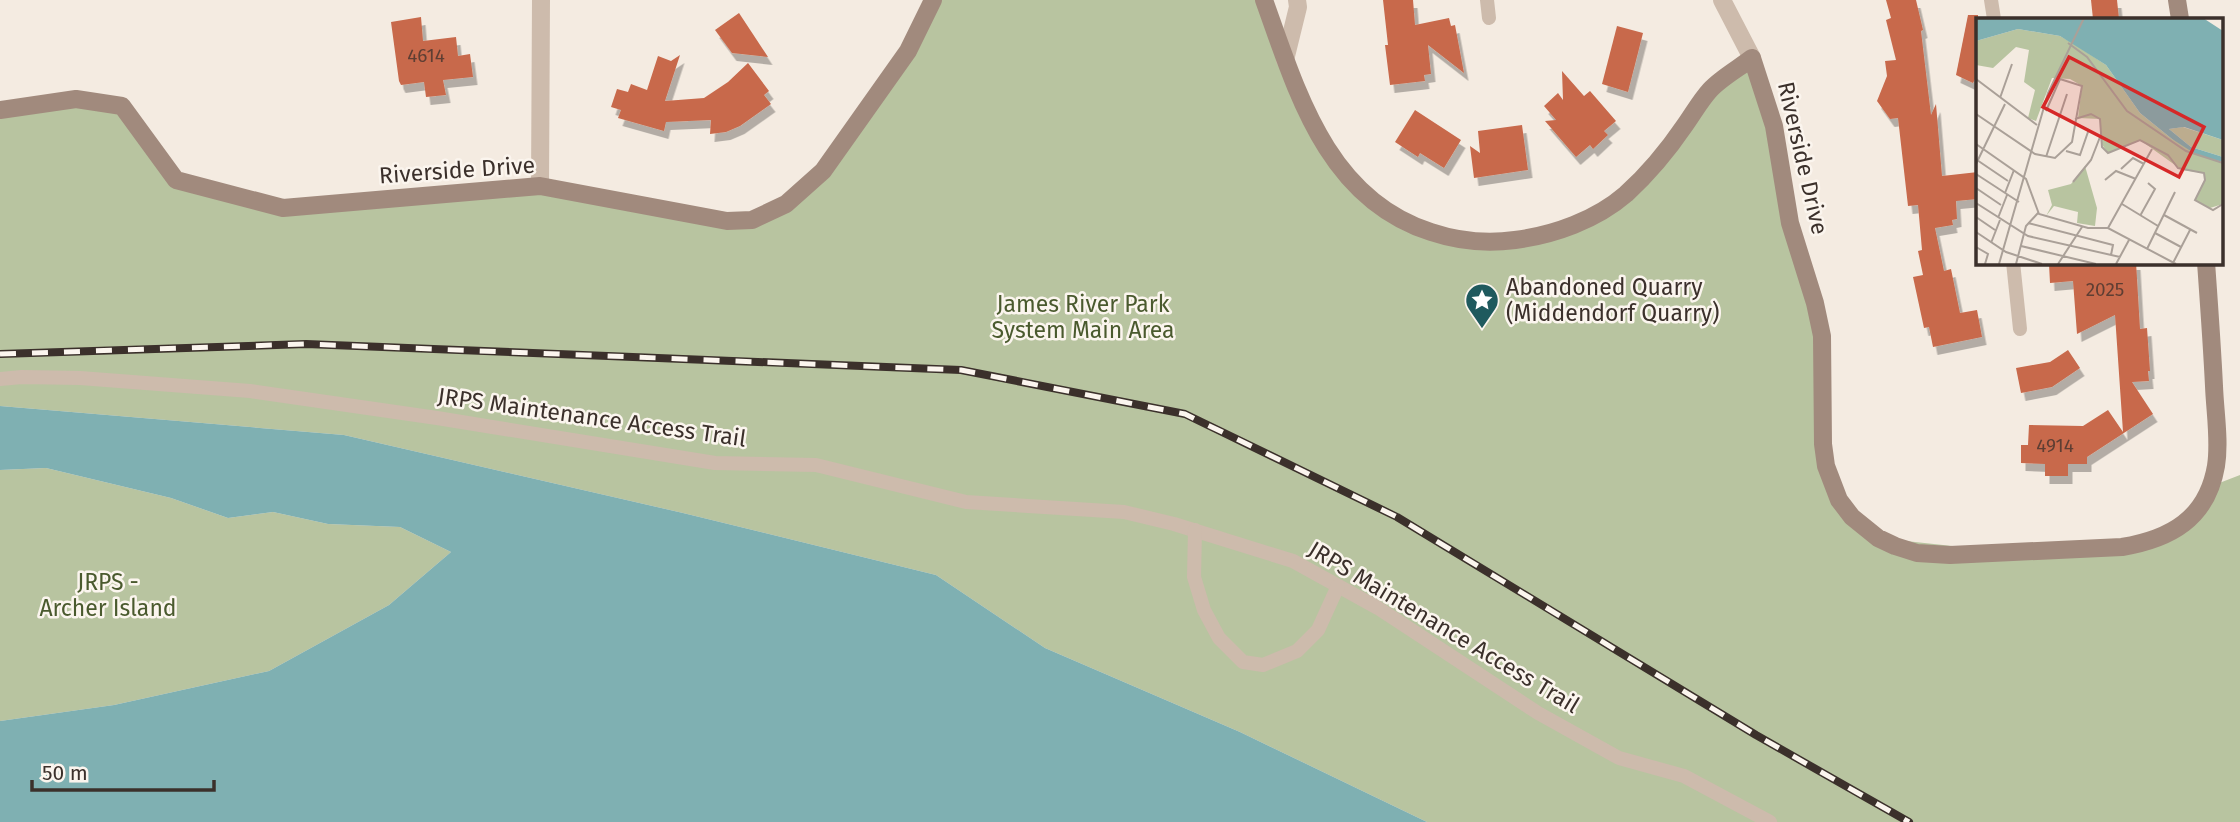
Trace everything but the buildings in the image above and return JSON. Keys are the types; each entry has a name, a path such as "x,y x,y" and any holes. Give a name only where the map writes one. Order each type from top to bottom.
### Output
{"street":[{"path":"540,186 541,0"},
{"name":"Riverside Drive","path":"0,110 76,99 122,106 176,180 283,208 540,186 727,221 752,220 786,204 823,171 908,51 933,0"},
{"name":"Riverside Drive","path":"1264,0 1303,104 1335,162 1381,209 1416,227 1454,239 1497,243 1538,237 1570,226 1624,195 1647,173 1710,90 1752,58 1774,126 1790,223 1810,282 1822,336 1823,444 1826,466 1839,500 1852,517 1878,538 1917,553 1950,555 2122,547 2147,543 2168,535 2185,524 2199,507 2216,464 2206,264"},
{"path":"1286,60 1298,8 1297,0"},
{"path":"1722,0 1752,58"},
{"path":"2177,0 2180,18"}],"lane":[{"path":"1487,0 1489,18"},
{"path":"1992,0 1994,18"},
{"path":"2013,264 2020,329"},
{"name":"JRPS Maintenance Access Trail","path":"0,379 80,377 250,391 715,463 816,465 967,502 1124,512 1195,530 1293,561 1378,608 1538,713 1619,758 1684,776 1770,822"},
{"path":"1195,530 1194,577 1204,610 1219,638 1243,662 1263,665 1297,651 1318,630 1338,586"}],"green space":[{"name":"James River Park System Main Area","path":"933,0 1264,0 1303,104 1381,209 1497,243 1602,210 1752,58 1806,271 1832,485 1878,538 1971,548 2081,550 2168,535 2209,487 2240,475 2240,822 1427,822 1240,732 1045,648 936,575 683,513 344,435 0,406 0,110 122,106 176,180 283,208 540,186 752,220 823,171"},
{"name":"JRPS - Archer Island","path":"46,468 171,498 228,518 273,512 328,524 400,527 451,552 389,605 269,671 114,705 0,721 0,470"}],"water":[{"path":"0,406 344,435 683,513 936,575 1045,648 1240,732 1427,822 0,822 0,721 114,705 269,671 389,605 451,552 400,527 328,524 273,512 228,518 171,498 46,468 0,470"}],"railway":[{"path":"0,354 306,344 961,370 1185,414 1397,517 1756,735 1909,822"}],"place":[{"name":"Abandoned Quarry (Middendorf Quarry)","path":"1482,330"}]}
